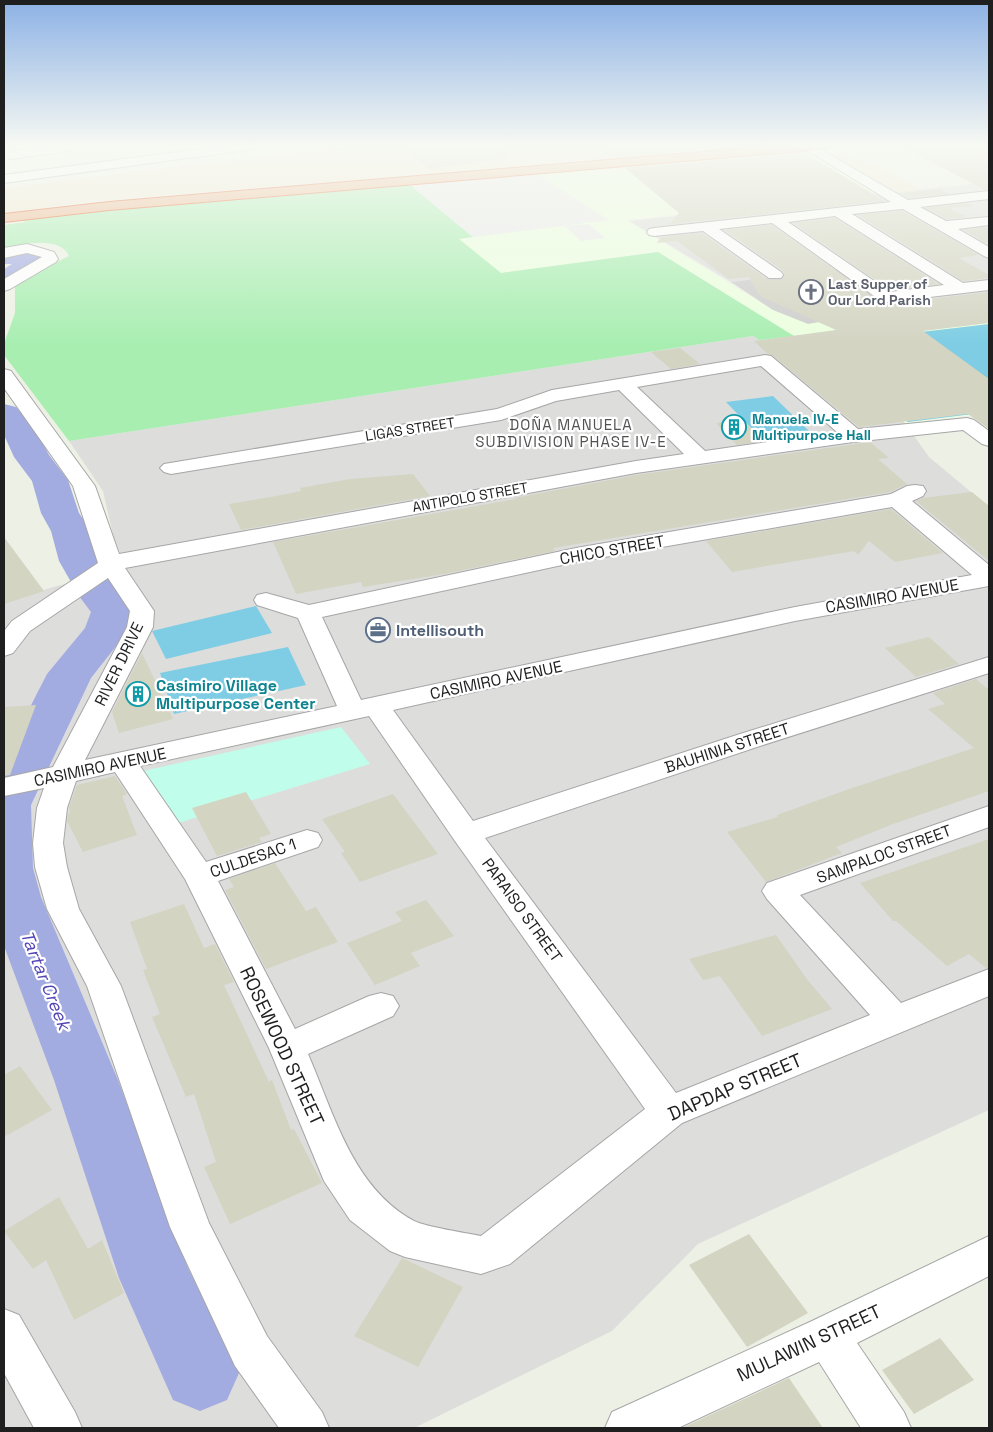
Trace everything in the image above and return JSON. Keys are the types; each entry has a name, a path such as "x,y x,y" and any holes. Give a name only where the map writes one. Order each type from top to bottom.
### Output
{"highway":[{"path":"4,218 58,212"}],"street":[{"path":"654,232 838,212 959,288"},
{"path":"919,212 989,253"},
{"path":"775,219 887,297 989,285"},
{"path":"943,226 989,221"},
{"path":"705,226 775,275"},
{"path":"4,253 18,249 36,248 49,255 50,259 4,286"},
{"name":"LIGAS STREET","path":"170,468 501,414 552,396 765,360 853,436"},
{"name":"RIVER DRIVE","path":"4,375 84,486 105,569 142,611 140,627 50,778 52,808 48,843 51,867 63,909 104,986 190,1227 251,1352 306,1428"},
{"path":"623,384 698,457"},
{"name":"ANTIPOLO STREET","path":"4,648 20,626 105,569 134,558 698,457 853,436 967,424 988,438"},
{"name":"CHICO STREET","path":"308,613 576,555 906,495 989,578"},
{"name":"CASIMIRO AVENUE","path":"4,788 795,614 989,578"},
{"path":"266,600 308,613"},
{"name":"PARAISO STREET","path":"308,613 365,709 466,834 669,1112"},
{"name":"BAUHINIA STREET","path":"466,834 989,666"},
{"name":"ROSEWOOD STREET","path":"123,763 199,876 287,1048 338,1169 364,1207 405,1238 481,1255 495,1251"},
{"name":"SAMPALOC STREET","path":"895,1020 778,892 989,816"},
{"name":"CULDESAC 1","path":"199,876 307,840"},
{"name":"DAPDAP STREET","path":"495,1251 669,1112 989,982"},
{"path":"287,1048 381,1006"},
{"name":"MULAWIN STREET","path":"628,1428 826,1336 989,1255"},
{"path":"826,1336 888,1428"},
{"path":"5,1337 59,1428"}],"shaded area":[{"path":"443,212 700,212 627,220 773,310 842,318 886,300 901,298 928,316 989,309 989,413 905,423 794,336 658,252 501,273 458,239 473,236"},
{"path":"443,212 596,212 609,220 473,237"},
{"path":"714,212 989,212 989,309 928,316 841,269 731,282 629,221"},
{"path":"589,224 605,238 581,241 565,226"},
{"name":"Last Supper of Our Lord Parish","path":"841,269 886,300 842,318 808,324 773,310 731,282"},
{"path":"989,324 989,412 908,422 811,345"},
{"path":"753,336 759,340 794,336 905,423 929,457 989,507 989,1110 698,1244 612,1331 414,1428 4,1428 4,603 53,587 127,568 114,539 103,491 69,441"},
{"path":"773,396 810,432 761,438 726,402"},
{"path":"256,606 272,633 166,659 152,631"},
{"path":"288,647 306,685 174,714 160,673"},
{"path":"341,727 370,764 172,825 143,771"}],"green space":[{"path":"85,212 443,212 473,237 459,239 501,273 658,252 794,336 759,340 753,336 69,441 4,355 4,344 15,313 15,283 69,256 64,249 49,243 30,243 4,249 4,225 25,222 23,220"}],"building":[{"path":"678,212 784,212 670,224 679,213"},
{"path":"904,212 979,255 959,258 989,275 989,278 963,281 858,215"},
{"path":"933,212 957,212 967,217 946,219"},
{"path":"835,218 939,284 890,290 793,223"},
{"path":"772,225 881,303 887,304 989,292 989,323 923,331 989,379 989,429 968,414 859,427 754,341 836,330 762,297 749,277 729,279 677,241 657,243 661,237 702,233 768,280 781,280 785,276 782,270 724,230"},
{"path":"986,227 989,229 989,242 985,243 964,230"},
{"path":"680,348 700,364 671,369 651,352"},
{"path":"743,420 763,441 737,445 716,423"},
{"path":"870,442 889,458 878,459 907,484 890,492 553,548 555,551 444,574 363,587 361,582 296,594 273,542 516,499 514,498 636,475"},
{"path":"413,474 430,496 241,530 229,504 301,491 300,488 350,479"},
{"path":"972,492 989,506 989,561 916,501 923,498"},
{"path":"891,509 943,553 895,562 869,541 858,555 854,551 732,572 706,541"},
{"path":"4,537 44,591 4,604"},
{"path":"929,637 959,664 916,677 885,648"},
{"name":"Casimiro Village Multipurpose Center","path":"142,653 173,719 119,733 112,712"},
{"path":"976,679 989,690 989,791 893,824 836,847 842,853 766,882 727,832 778,817 777,815 849,789 974,748 928,709 945,704 933,693"},
{"path":"36,705 10,775 4,776 4,707"},
{"path":"115,776 127,794 122,796 137,835 83,852 67,821 68,814 70,813 69,807 77,785"},
{"path":"246,792 271,834 259,838 262,842 217,856 192,808"},
{"path":"393,794 438,854 360,882 341,853 345,852 322,819"},
{"path":"989,839 989,967 986,968 969,954 947,966 896,921 893,921 860,883"},
{"path":"275,863 306,911 316,907 338,942 266,969 225,890 234,887 229,879"},
{"path":"426,900 454,936 411,953 420,966 375,985 347,943 402,921 395,912"},
{"path":"184,904 204,948 215,944 234,982 224,985 269,1082 272,1080 291,1130 294,1129 322,1183 230,1224 204,1167 216,1162 194,1094 186,1097 152,1017 160,1014 143,970 147,969 130,922"},
{"path":"776,935 806,978 832,1009 762,1036 720,976 703,980 689,959"},
{"path":"20,1066 52,1110 4,1137 4,1075"},
{"path":"59,1197 88,1249 102,1240 124,1293 74,1320 46,1260 33,1269 4,1231"},
{"path":"749,1234 808,1313 747,1347 689,1265"},
{"path":"402,1258 463,1287 418,1367 354,1336"},
{"path":"940,1338 974,1380 914,1414 882,1370"},
{"path":"789,1378 823,1428 682,1428"}],"waterway":[{"name":"Tartar Creek","path":"4,256 21,255 30,258 21,271 4,279"},
{"name":"Tartar Creek","path":"4,414 23,436 32,457 50,480 60,513 71,531 79,561 100,596 113,611 106,631 70,674 5,805 6,868 13,897 86,1080 155,1278 200,1373"}],"place":[{"name":"Last Supper of Our Lord Parish","path":"811,292"},
{"name":"Manuela IV-E Multipurpose Hall","path":"734,427"},
{"name":"Intellisouth","path":"378,630"},
{"name":"Casimiro Village Multipurpose Center","path":"138,694"}],"district":[{"name":"DOÑA MANUELA SUBDIVISION PHASE IV-E","path":"571,432"}]}
